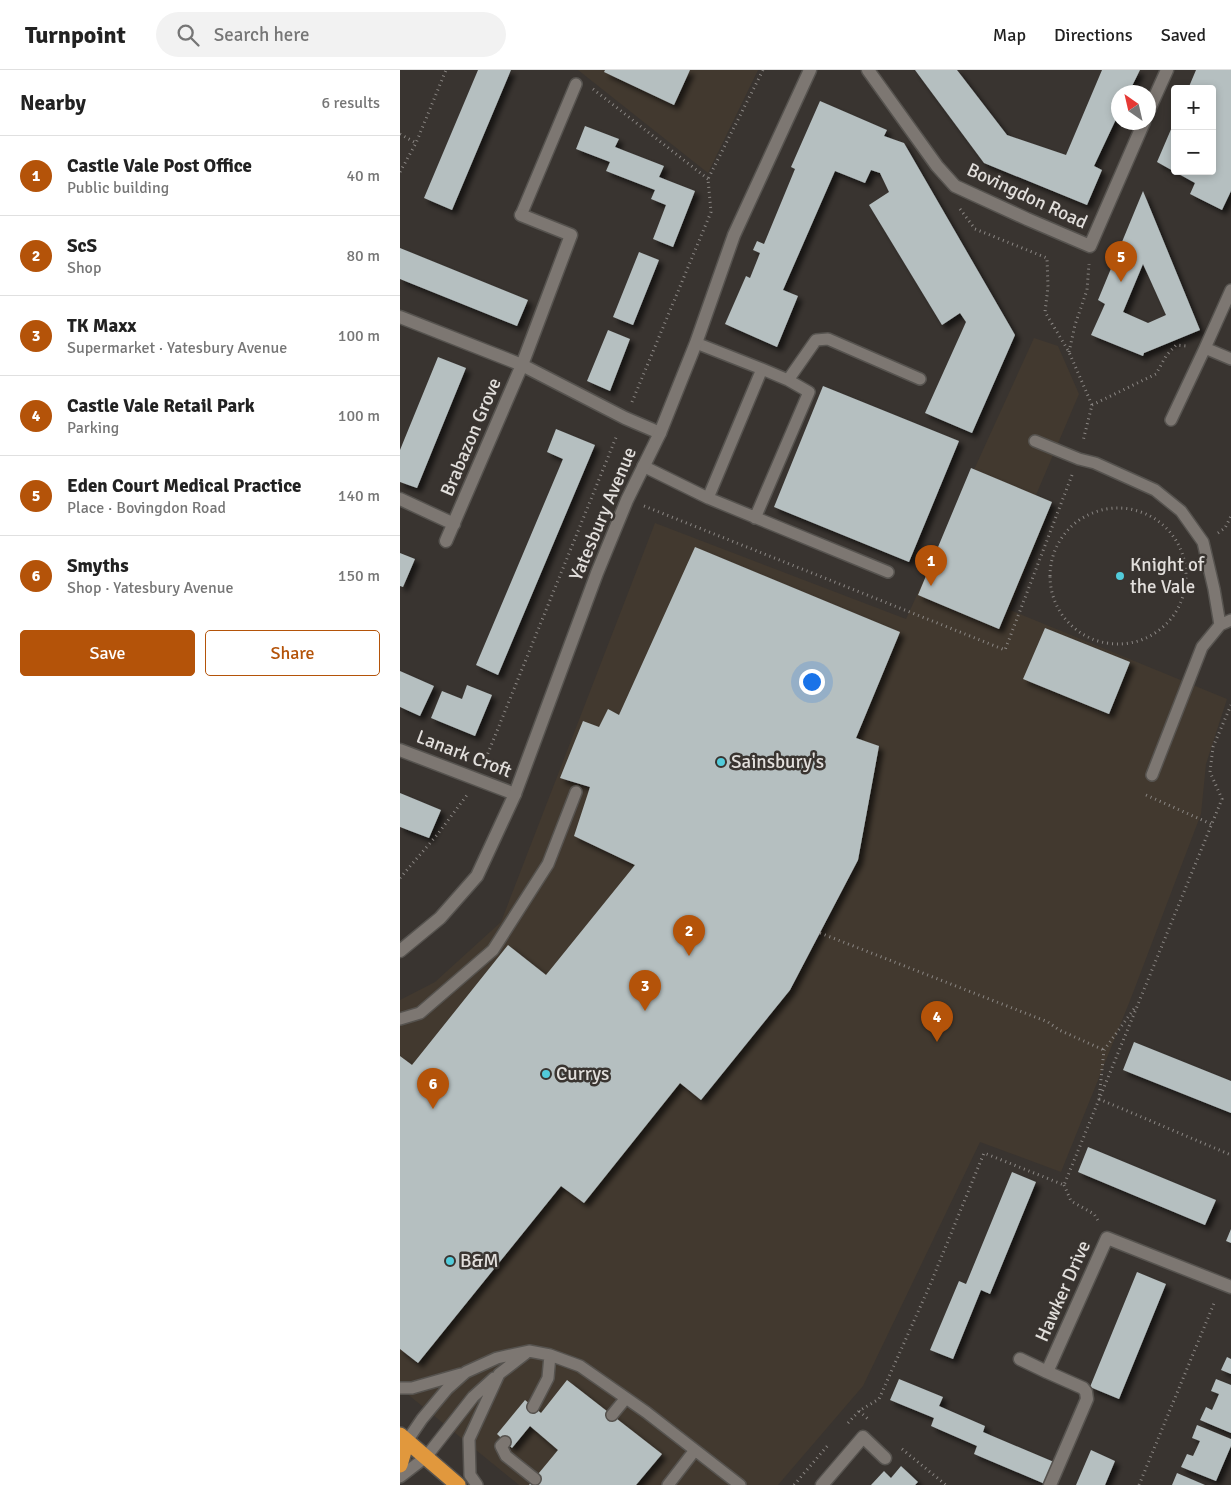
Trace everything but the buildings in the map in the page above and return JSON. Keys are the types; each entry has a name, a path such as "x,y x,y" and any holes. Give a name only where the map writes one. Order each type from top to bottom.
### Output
{"highway":[{"path":"404,1438 458,1485"},
{"path":"400,1465 404,1438"}],"street":[{"name":"Yatesbury Avenue","path":"400,951 440,918 477,876 515,794 597,573 627,500 660,433 696,343 734,234 810,70"},
{"name":"Bovingdon Road","path":"868,70 937,166 955,186 1027,220 1090,246 1141,130"},
{"path":"1156,94 1167,70"},
{"name":"Brabazon Grove","path":"446,541 522,365 571,235 521,215"},
{"name":"Brabazon Grove","path":"400,317 522,365 625,418 660,433"},
{"name":"Brabazon Grove","path":"400,499 454,524"},
{"name":"Lanark Croft","path":"400,750 515,794"},
{"name":"Hawker Drive","path":"1047,1372 1108,1238 1227,1286"},
{"name":"Hawker Drive","path":"1020,1359 1083,1388 1086,1392 1087,1399 1050,1485"},
{"path":"822,1485 863,1437 885,1458"}],"lane":[{"name":"Brabazon Grove","path":"521,215 576,84"},
{"path":"1171,420 1231,290"},
{"path":"788,380 816,340 822,339 828,339 920,378"},
{"path":"696,343 788,380 809,392 809,396 755,518"},
{"path":"1205,348 1231,359"},
{"path":"708,498 762,369"},
{"path":"1035,441 1079,459 1096,463 1155,490 1181,511 1203,542 1226,622 1202,646 1152,775"},
{"path":"643,466 708,498 888,572"},
{"path":"400,1019 420,1013 493,950 548,864 576,792"},
{"path":"400,1477 426,1457 473,1397 529,1351"},
{"path":"400,1388 412,1388 466,1372 497,1358 529,1351 550,1355 580,1366 626,1398 740,1485"},
{"path":"533,1407 548,1378 550,1355"},
{"path":"404,1438 447,1388 466,1372"},
{"path":"477,1485 470,1475 469,1439 499,1374"},
{"path":"612,1415 626,1398"},
{"path":"505,1442 501,1446 506,1456 535,1479"},
{"path":"668,1485 695,1450"}],"path":[{"path":"400,172 416,143 446,70"},
{"path":"400,878 437,835 478,779 711,212 708,178 763,70"},
{"path":"592,88 708,178"},
{"path":"400,134 416,143"},
{"path":"627,500 1005,650 1079,459 1092,405 1068,352 1045,312 1048,287 1047,258 974,229 958,207"},
{"path":"1068,352 1087,290 1090,246"},
{"path":"1092,405 1156,374 1166,356 1176,345 1205,348"},
{"path":"1109,508 1132,509 1152,517 1170,531 1181,550 1186,572 1183,594 1174,615 1158,631 1138,641 1116,643 1094,639 1074,628 1060,611 1051,590 1050,568 1056,546 1070,528 1088,515 1109,508"},
{"path":"1064,1185 1222,799 1210,772 1213,747 1231,705"},
{"path":"1146,795 1211,824"},
{"path":"820,933 1048,1022 1060,1030 1104,1050"},
{"path":"1098,1099 1104,1050 1137,1004"},
{"path":"1098,1099 1231,1155"},
{"path":"846,1426 859,1411 879,1399 930,1285 984,1153 1064,1185 1071,1201 1094,1214 1108,1238"},
{"path":"1139,1485 1227,1286"},
{"path":"794,1485 832,1440"}],"shaded area":[{"path":"578,70 758,70 708,173"},
{"path":"1034,338 1058,346 1079,394 1036,495 1052,502 1010,610 1227,699 1206,764 1201,814 1131,998 1061,1172 980,1142 863,1386 778,1485 519,1485 400,1388 400,1000 435,982 501,922 655,523 906,619"}],"place":[{"name":"Eden Court Medical Practice","path":"1121,282"},
{"name":"Knight of the Vale","path":"1120,576"},
{"name":"Castle Vale Post Office","path":"931,586"},
{"name":"Sainsbury's","path":"721,762"},
{"name":"ScS","path":"689,956"},
{"name":"TK Maxx","path":"645,1011"},
{"name":"Castle Vale Retail Park","path":"937,1042"},
{"name":"Currys","path":"546,1074"},
{"name":"Smyths","path":"433,1109"},
{"name":"B&M","path":"450,1261"}]}
